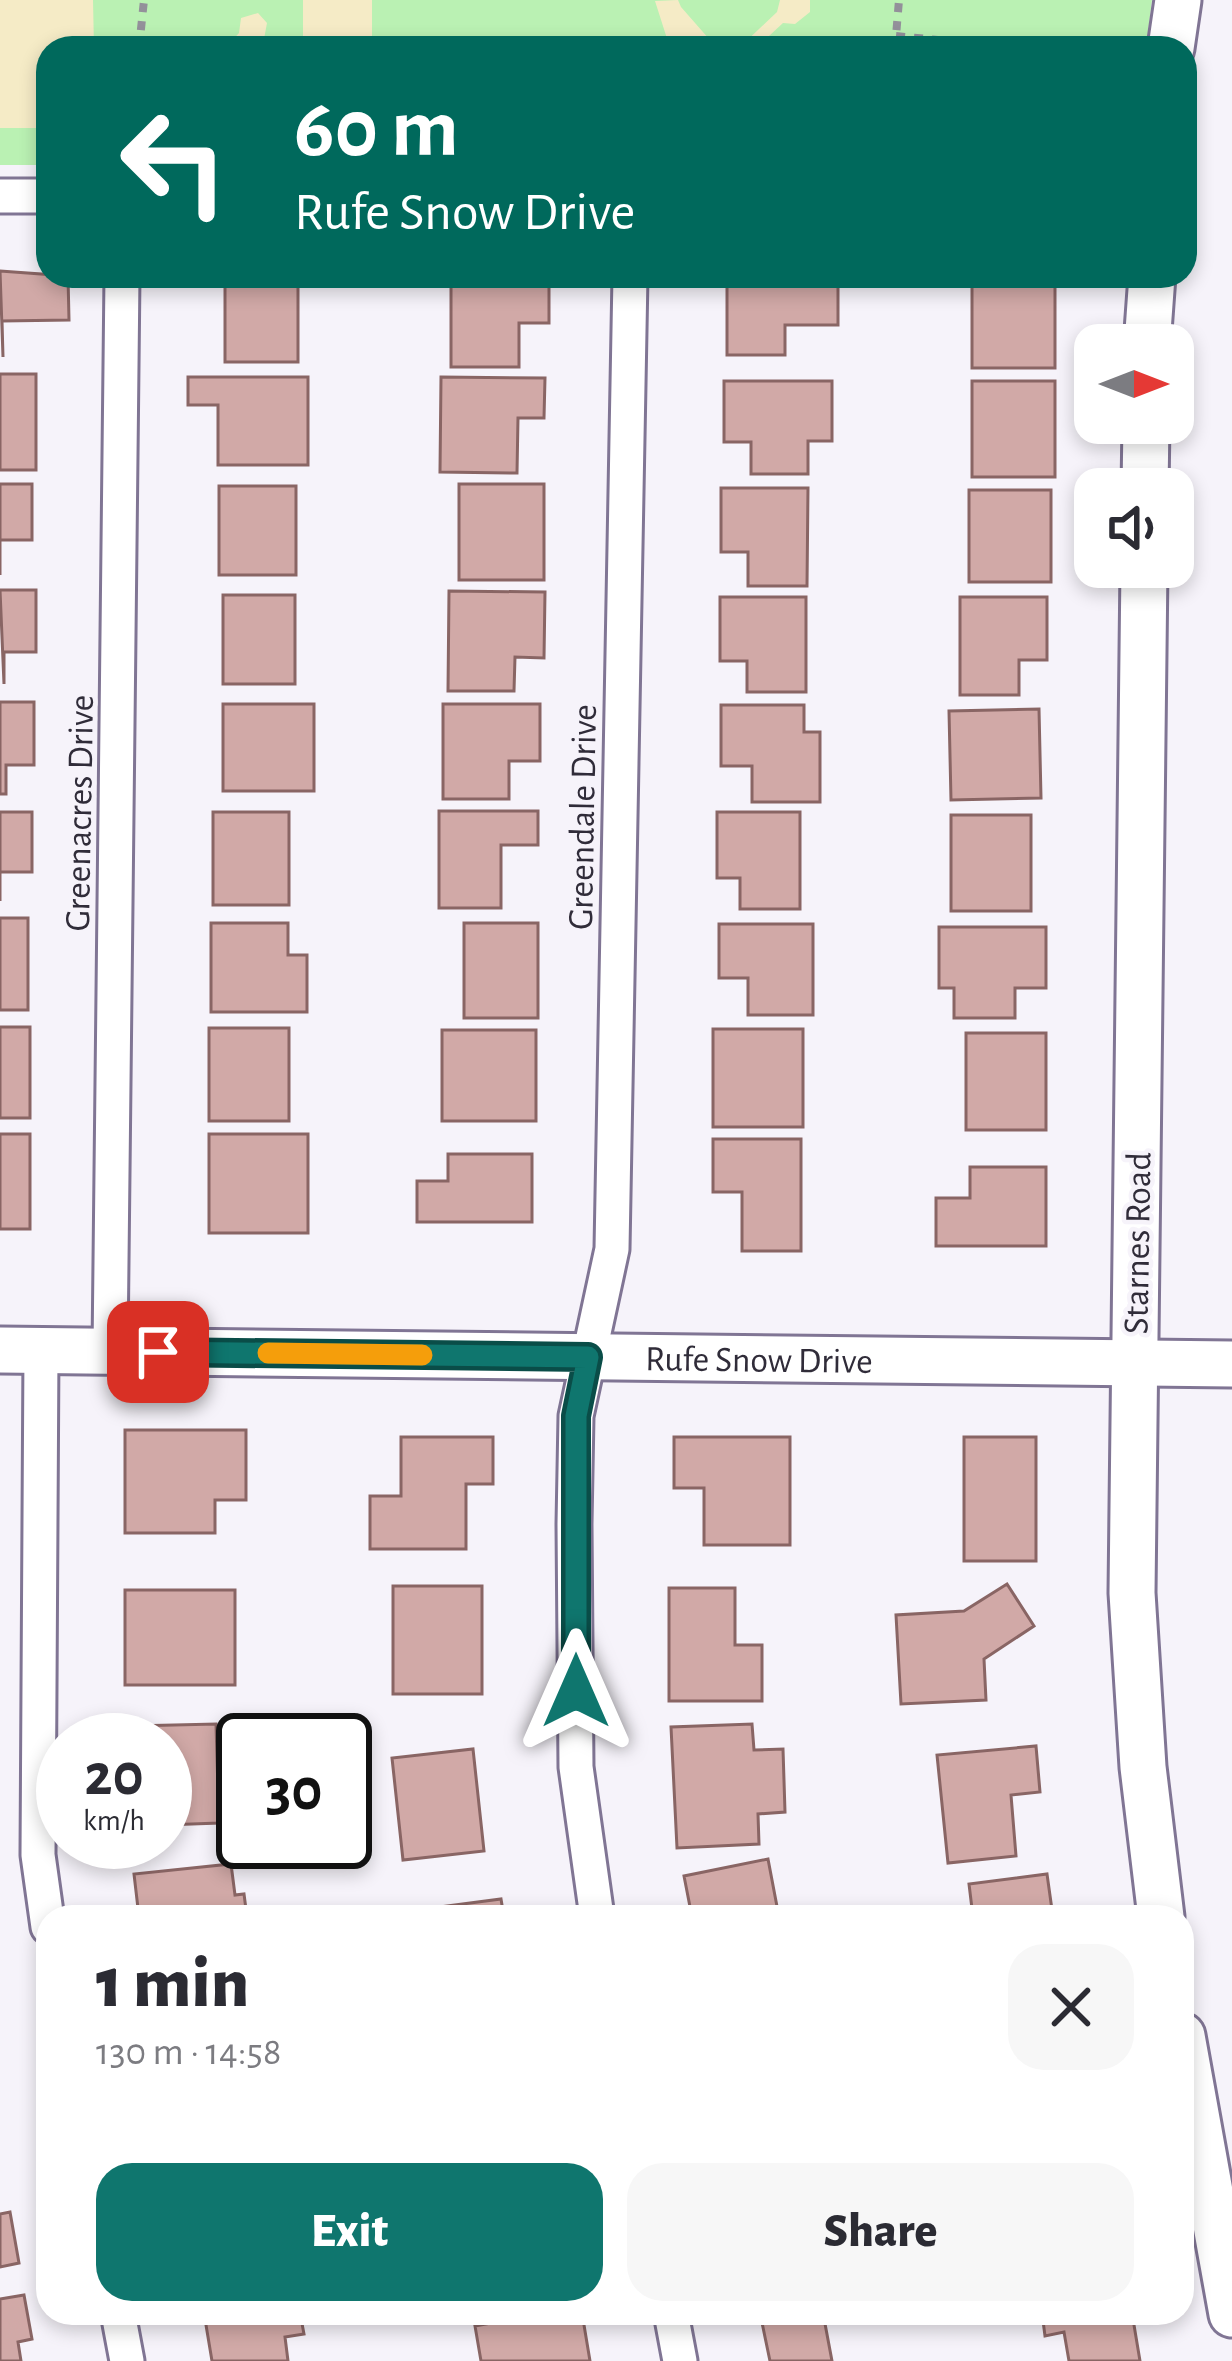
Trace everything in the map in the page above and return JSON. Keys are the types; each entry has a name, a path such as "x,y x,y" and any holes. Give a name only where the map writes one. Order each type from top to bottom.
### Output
{"main road":[{"path":"1173,36 1178,0"},
{"path":"1149,324 1151,288"},
{"name":"Starnes Road","path":"1144,588 1132,1593 1143,1768 1160,1905"},
{"name":"Rufe Snow Drive","path":"20,1350 1232,1364"},
{"path":"1194,2103 1232,2314"}],"street":[{"path":"0,196 36,196"},
{"name":"Greenacres Drive","path":"110,1351 122,288"},
{"name":"Greendale Drive","path":"595,1905 576,1768 576,1416 612,1249 630,288"},
{"path":"20,1350 38,1855 45,1905"},
{"path":"120,2325 127,2361"},
{"path":"673,2325 680,2361"}],"path":[{"path":"140,36 145,0"},
{"path":"896,36 898,0"}],"green space":[{"path":"0,0 1152,0 1148,36 36,36 36,165 0,165"}],"sand":[{"path":"0,0 93,0 94,36 36,36 36,128 0,128"},
{"path":"303,0 372,0 372,36 303,36"},
{"path":"678,0 706,36 666,36 655,1"},
{"path":"780,0 810,0 810,12 795,24 783,23 769,36 752,36 777,12"},
{"path":"258,13 267,23 265,36 236,36 241,18"}],"building":[{"path":"0,271 36,274 36,288 68,288 69,320 2,321 3,357"},
{"path":"225,288 298,288 298,362 225,362"},
{"path":"451,288 549,288 549,323 519,323 519,367 451,367"},
{"path":"727,288 838,288 838,325 785,325 785,355 727,355"},
{"path":"972,288 1055,288 1055,368 972,368"},
{"path":"0,374 36,374 36,470 0,470"},
{"path":"188,377 308,377 308,465 218,465 218,405 188,405"},
{"path":"441,377 545,378 544,418 518,418 517,473 440,472"},
{"path":"724,381 832,381 832,441 808,441 808,474 751,474 751,442 724,442"},
{"path":"972,381 1055,381 1055,477 972,477"},
{"path":"0,484 32,484 32,540 0,540"},
{"path":"459,484 544,484 544,580 459,580"},
{"path":"219,486 296,486 296,575 219,575"},
{"path":"721,488 808,488 807,586 748,586 748,552 721,552"},
{"path":"969,490 1051,490 1051,582 969,582"},
{"path":"0,590 36,590 36,652 4,652 4,684"},
{"path":"449,591 545,592 544,658 515,657 514,691 448,691"},
{"path":"223,595 295,595 295,684 223,684"},
{"path":"720,597 806,597 806,692 747,692 747,661 720,661"},
{"path":"960,597 1047,597 1047,660 1019,660 1019,695 960,695"},
{"path":"0,702 34,702 34,765 6,765 6,794 0,794"},
{"path":"223,704 314,704 314,791 223,791"},
{"path":"443,704 540,704 540,761 509,761 509,799 443,799"},
{"path":"721,705 804,705 804,732 820,732 820,802 752,802 752,766 721,766"},
{"path":"1039,709 1041,798 951,800 949,711"},
{"path":"439,811 538,811 538,845 501,845 501,908 439,908"},
{"path":"0,812 32,812 32,872 0,872"},
{"path":"213,812 289,812 289,905 213,905"},
{"path":"717,812 800,812 800,909 740,909 740,878 717,878"},
{"path":"951,815 1031,815 1031,911 951,911"},
{"path":"0,918 28,918 28,1010 0,1010"},
{"path":"211,923 288,923 288,955 307,955 307,1012 211,1012"},
{"path":"464,923 538,923 538,1018 464,1018"},
{"path":"719,924 813,924 813,1015 748,1015 748,978 719,978"},
{"path":"939,927 1046,927 1046,988 1015,988 1015,1018 954,1018 954,988 939,988"},
{"path":"0,1027 30,1027 30,1118 0,1118"},
{"path":"209,1028 289,1028 289,1121 209,1121"},
{"path":"713,1029 803,1029 803,1127 713,1127"},
{"path":"442,1030 536,1030 536,1121 442,1121"},
{"path":"966,1033 1046,1033 1046,1130 966,1130"},
{"path":"0,1134 30,1134 30,1229 0,1229"},
{"path":"209,1134 308,1134 308,1233 209,1233"},
{"path":"713,1139 801,1139 801,1251 742,1251 742,1192 713,1192"},
{"path":"448,1154 532,1154 532,1222 417,1222 417,1181 448,1181"},
{"path":"970,1167 1046,1167 1046,1246 936,1246 936,1198 970,1198"},
{"path":"125,1430 246,1430 246,1500 215,1500 215,1533 125,1533"},
{"path":"401,1437 493,1437 493,1484 466,1484 466,1549 370,1549 370,1496 401,1496"},
{"path":"674,1437 790,1437 790,1545 704,1545 704,1488 674,1488"},
{"path":"964,1437 1036,1437 1036,1561 964,1561"},
{"path":"1007,1584 1034,1626 984,1659 986,1700 901,1704 896,1615 964,1611"},
{"path":"393,1586 482,1586 482,1694 393,1694"},
{"path":"669,1588 735,1588 735,1645 762,1645 762,1701 669,1701"},
{"path":"125,1590 235,1590 235,1685 125,1685"},
{"path":"216,1724 216,1823 192,1824 192,1725"},
{"path":"752,1724 754,1750 783,1749 785,1812 758,1814 759,1844 677,1848 671,1727"},
{"path":"1036,1746 1040,1792 1011,1795 1016,1856 948,1863 937,1755"},
{"path":"473,1749 484,1851 403,1860 392,1758"},
{"path":"768,1859 777,1905 690,1905 684,1876"},
{"path":"216,1866 232,1869 235,1895 244,1894 245,1905 138,1905 134,1874"},
{"path":"1047,1874 1051,1905 972,1905 969,1884"},
{"path":"501,1899 502,1905 455,1905"},
{"path":"10,2212 19,2263 0,2267 0,2214"},
{"path":"24,2295 32,2339 18,2342 21,2361 0,2361 0,2299"},
{"path":"206,2325 302,2325 304,2334 285,2337 288,2361 212,2361"},
{"path":"584,2325 590,2361 481,2361 475,2326"},
{"path":"762,2325 825,2325 832,2361 770,2361"},
{"path":"1044,2325 1134,2325 1140,2361 1069,2361 1064,2332 1045,2336"}],"slow traffic":[{"path":"268,1353 422,1355"}],"route":[{"path":"158,1352 588,1357 576,1416 576,1691"}]}
